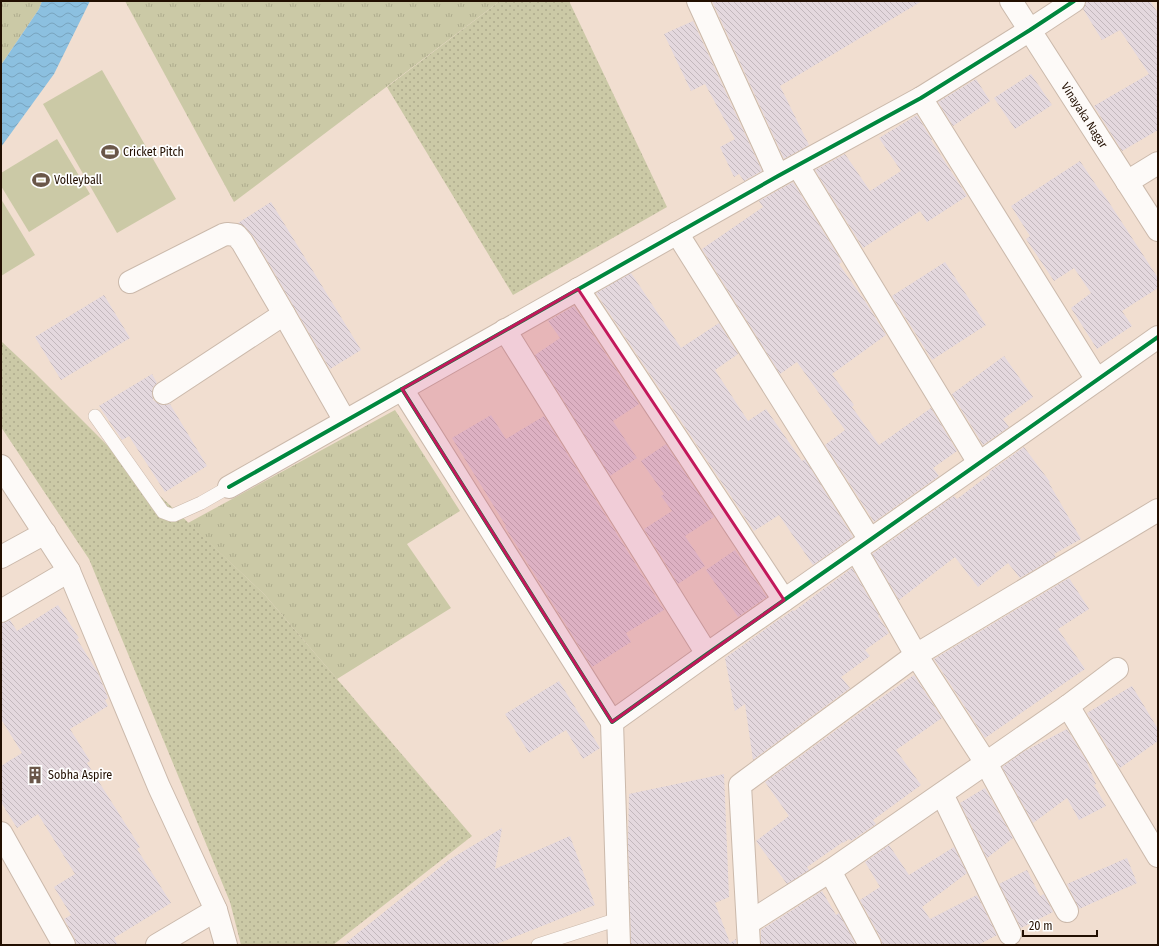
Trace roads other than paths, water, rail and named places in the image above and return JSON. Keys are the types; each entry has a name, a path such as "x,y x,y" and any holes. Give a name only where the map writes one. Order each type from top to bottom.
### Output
{"street":[{"path":"698,1 778,176"},
{"name":"Vinayaka Nagar","path":"1011,1 1158,230"},
{"path":"229,487 778,176 921,98 1074,1"},
{"path":"921,98 1096,380"},
{"path":"1127,182 1158,163"},
{"path":"798,166 979,463"},
{"path":"677,233 863,545 916,655 986,763 1068,911"},
{"path":"130,282 223,235 236,235 242,242 345,421"},
{"path":"578,289 784,600"},
{"path":"164,393 284,314"},
{"path":"505,330 707,654"},
{"path":"612,722 1158,337"},
{"path":"402,389 612,722 619,945"},
{"path":"1,466 69,570 159,787 216,910 226,945"},
{"path":"750,945 740,785 916,655 1158,510"},
{"path":"1,557 45,533"},
{"path":"1,611 69,570"},
{"path":"748,923 830,871 1068,706 1118,669"},
{"path":"1068,706 1158,856"},
{"path":"942,794 1010,934"},
{"path":"1,833 64,945"},
{"path":"830,871 870,945"},
{"path":"157,945 216,910"}],"lane":[{"path":"95,416 163,512 174,515 202,503 229,487"},
{"path":"538,945 618,919"}],"water":[{"path":"42,1 90,1 54,74 1,147 1,65 39,9"}],"place":[{"name":"Cricket Pitch","path":"110,152"},
{"name":"Volleyball","path":"41,180"},
{"name":"Sobha Aspire","path":"35,775"}]}
